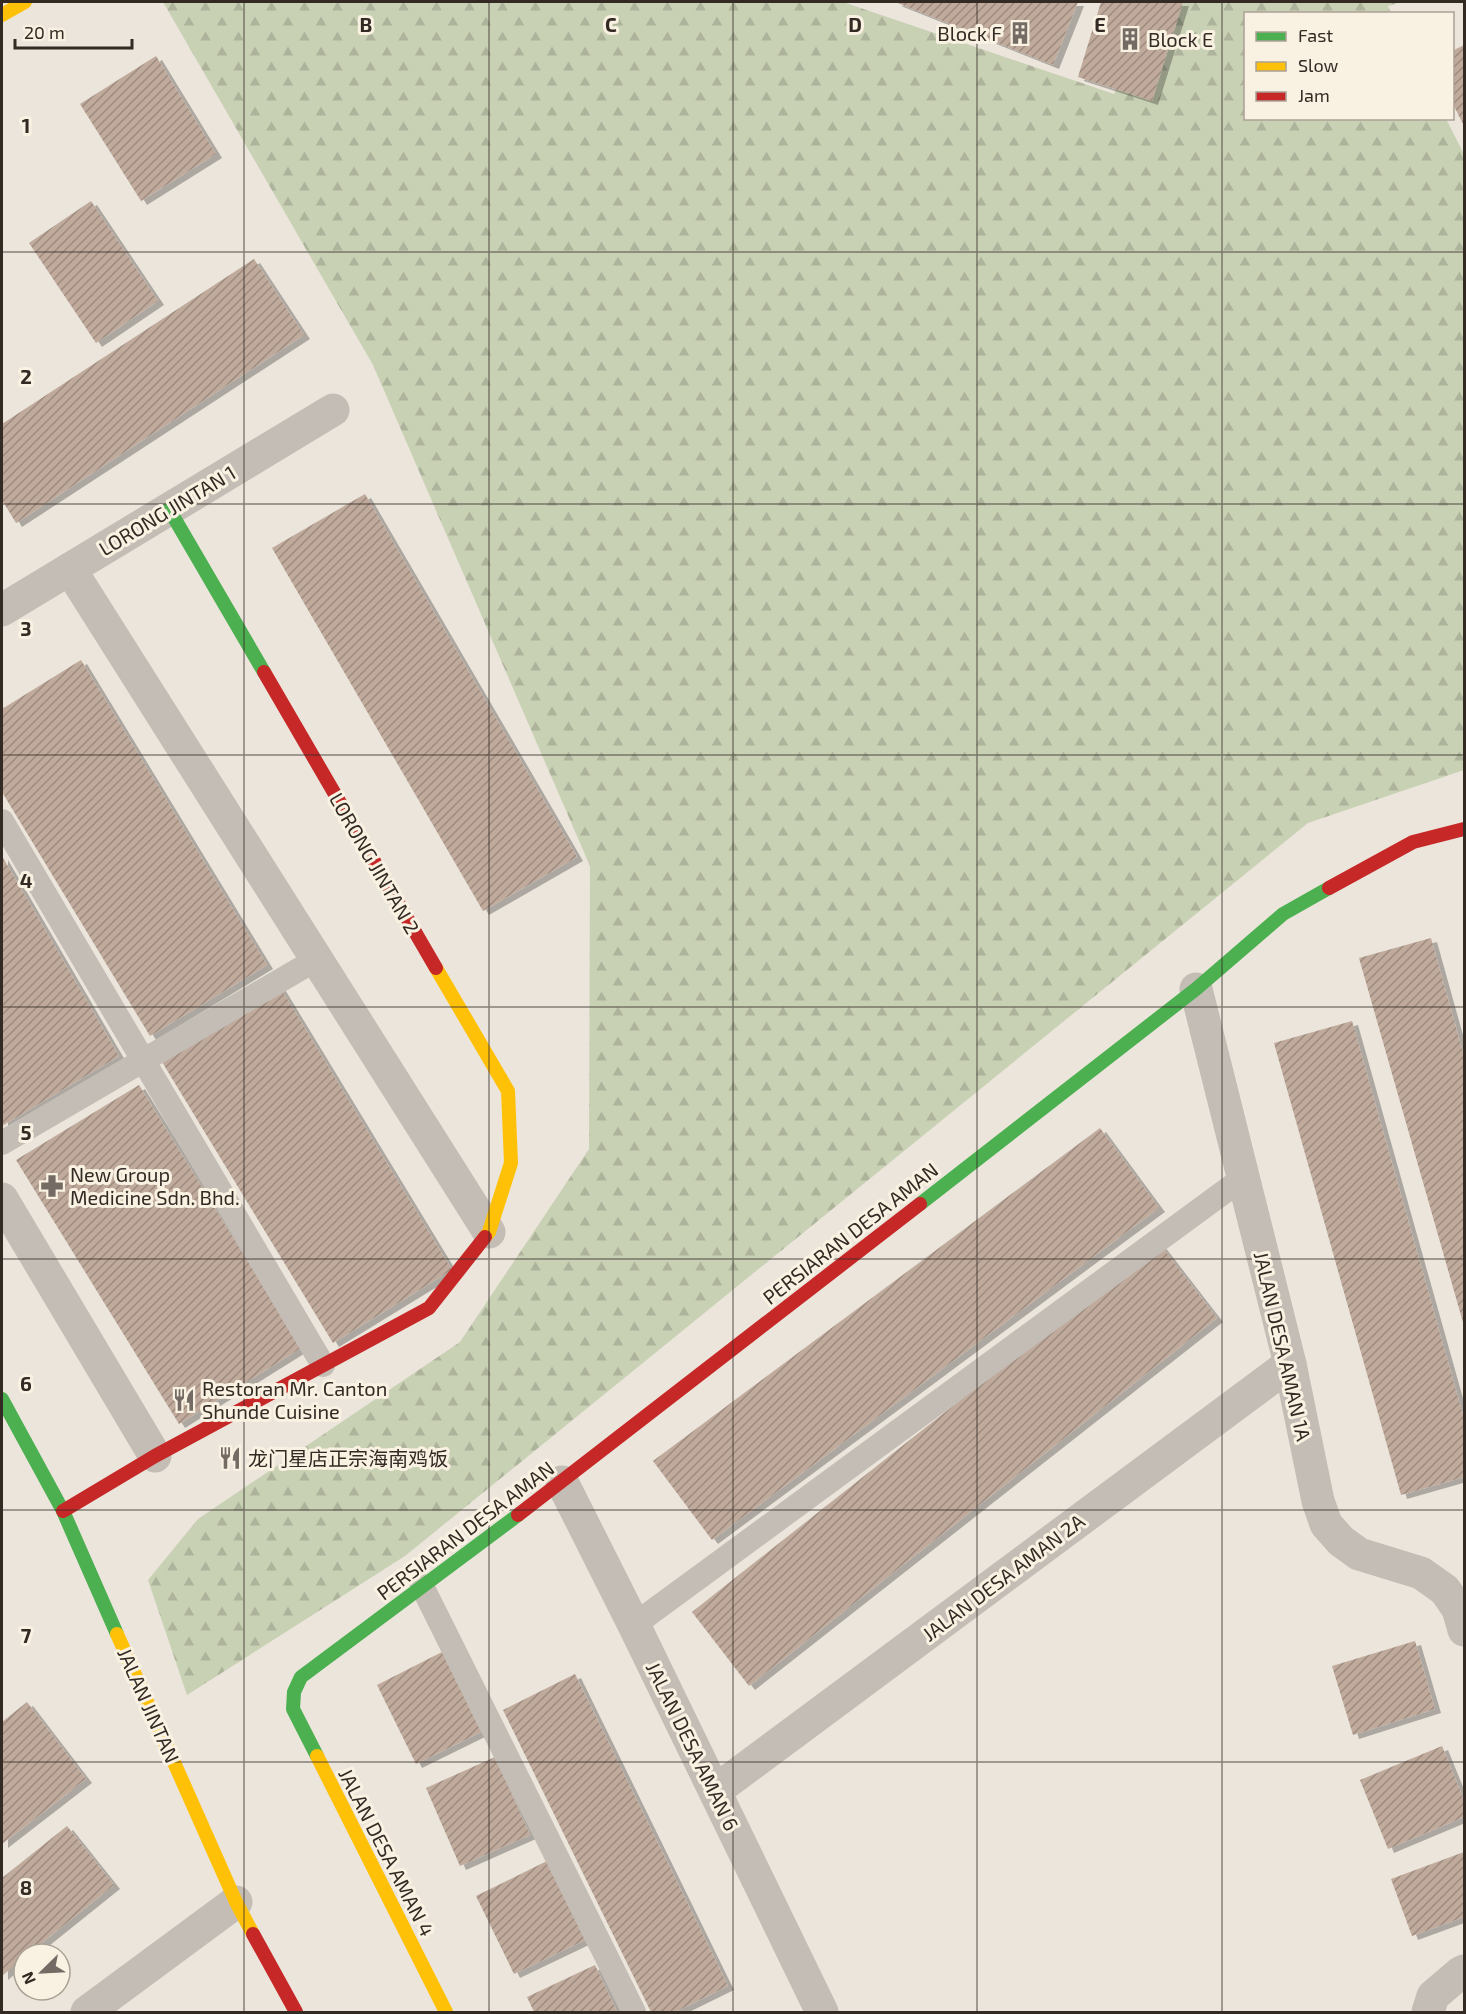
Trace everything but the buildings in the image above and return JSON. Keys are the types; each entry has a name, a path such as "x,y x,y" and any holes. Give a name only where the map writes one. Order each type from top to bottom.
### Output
{"street":[{"path":"2,15 25,2"},
{"name":"LORONG JINTAN 1","path":"2,610 333,410"},
{"name":"LORONG JINTAN 2","path":"63,1511 155,1456 429,1308 489,1232 511,1162 508,1090 170,509"},
{"path":"70,569 489,1232"},
{"name":"PERSIARAN DESA AMAN","path":"293,1709 294,1692 301,1677 562,1482 1196,989 1283,914 1413,842 1464,829"},
{"name":"JALAN DESA AMAN 1A","path":"1196,989 1290,1364 1318,1501 1326,1524 1341,1541 1359,1554 1421,1573 1445,1590 1458,1610 1464,1630"},
{"path":"2,1199 155,1456"},
{"name":"JALAN DESA AMAN 2A","path":"715,1791 1290,1364"},
{"name":"JALAN JINTAN","path":"2,1398 63,1511 236,1902 296,2013"},
{"name":"JALAN DESA AMAN 6","path":"562,1482 822,2013"},
{"name":"JALAN DESA AMAN 4","path":"293,1709 446,2013"},
{"path":"87,2013 236,1902"},
{"path":"1428,2013 1432,1996 1464,1971"}],"lane":[{"path":"2,821 323,1365"},
{"path":"2,1143 317,959"},
{"path":"634,1625 1243,1178"},
{"path":"422,1586 634,2013"}],"green space":[{"path":"163,2 843,2 1114,94 1151,2 1401,2 1388,6 1391,12 1244,12 1244,120 1447,120 1464,154 1464,770 1308,823 405,1556 187,1695 148,1580 198,1519 460,1342 589,1149 590,866 373,365"}],"traffic: fast":[{"path":"169,509 264,672"},
{"path":"920,1204 1196,989 1283,914 1329,888"},
{"path":"2,1399 63,1511 117,1634"},
{"path":"317,1756 293,1709 294,1692 301,1677 518,1515"}],"traffic: slow":[{"path":"2,15 25,2"},
{"path":"436,968 508,1091 511,1163 489,1232 485,1237"},
{"path":"117,1634 236,1902 253,1934"},
{"path":"317,1756 446,2012"}],"traffic: jam":[{"path":"264,672 436,968"},
{"path":"1329,888 1413,842 1464,829"},
{"path":"518,1515 920,1204"},
{"path":"63,1511 155,1456 429,1308 485,1237"},
{"path":"253,1934 296,2012"}],"place":[{"name":"Block F","path":"1020,33"},
{"name":"Block E","path":"1130,39"},
{"name":"New Group Medicine Sdn. Bhd.","path":"52,1186"},
{"name":"Restoran Mr. Canton Shunde Cuisine","path":"184,1400"},
{"name":"龙门星店正宗海南鸡饭","path":"230,1458"}]}
